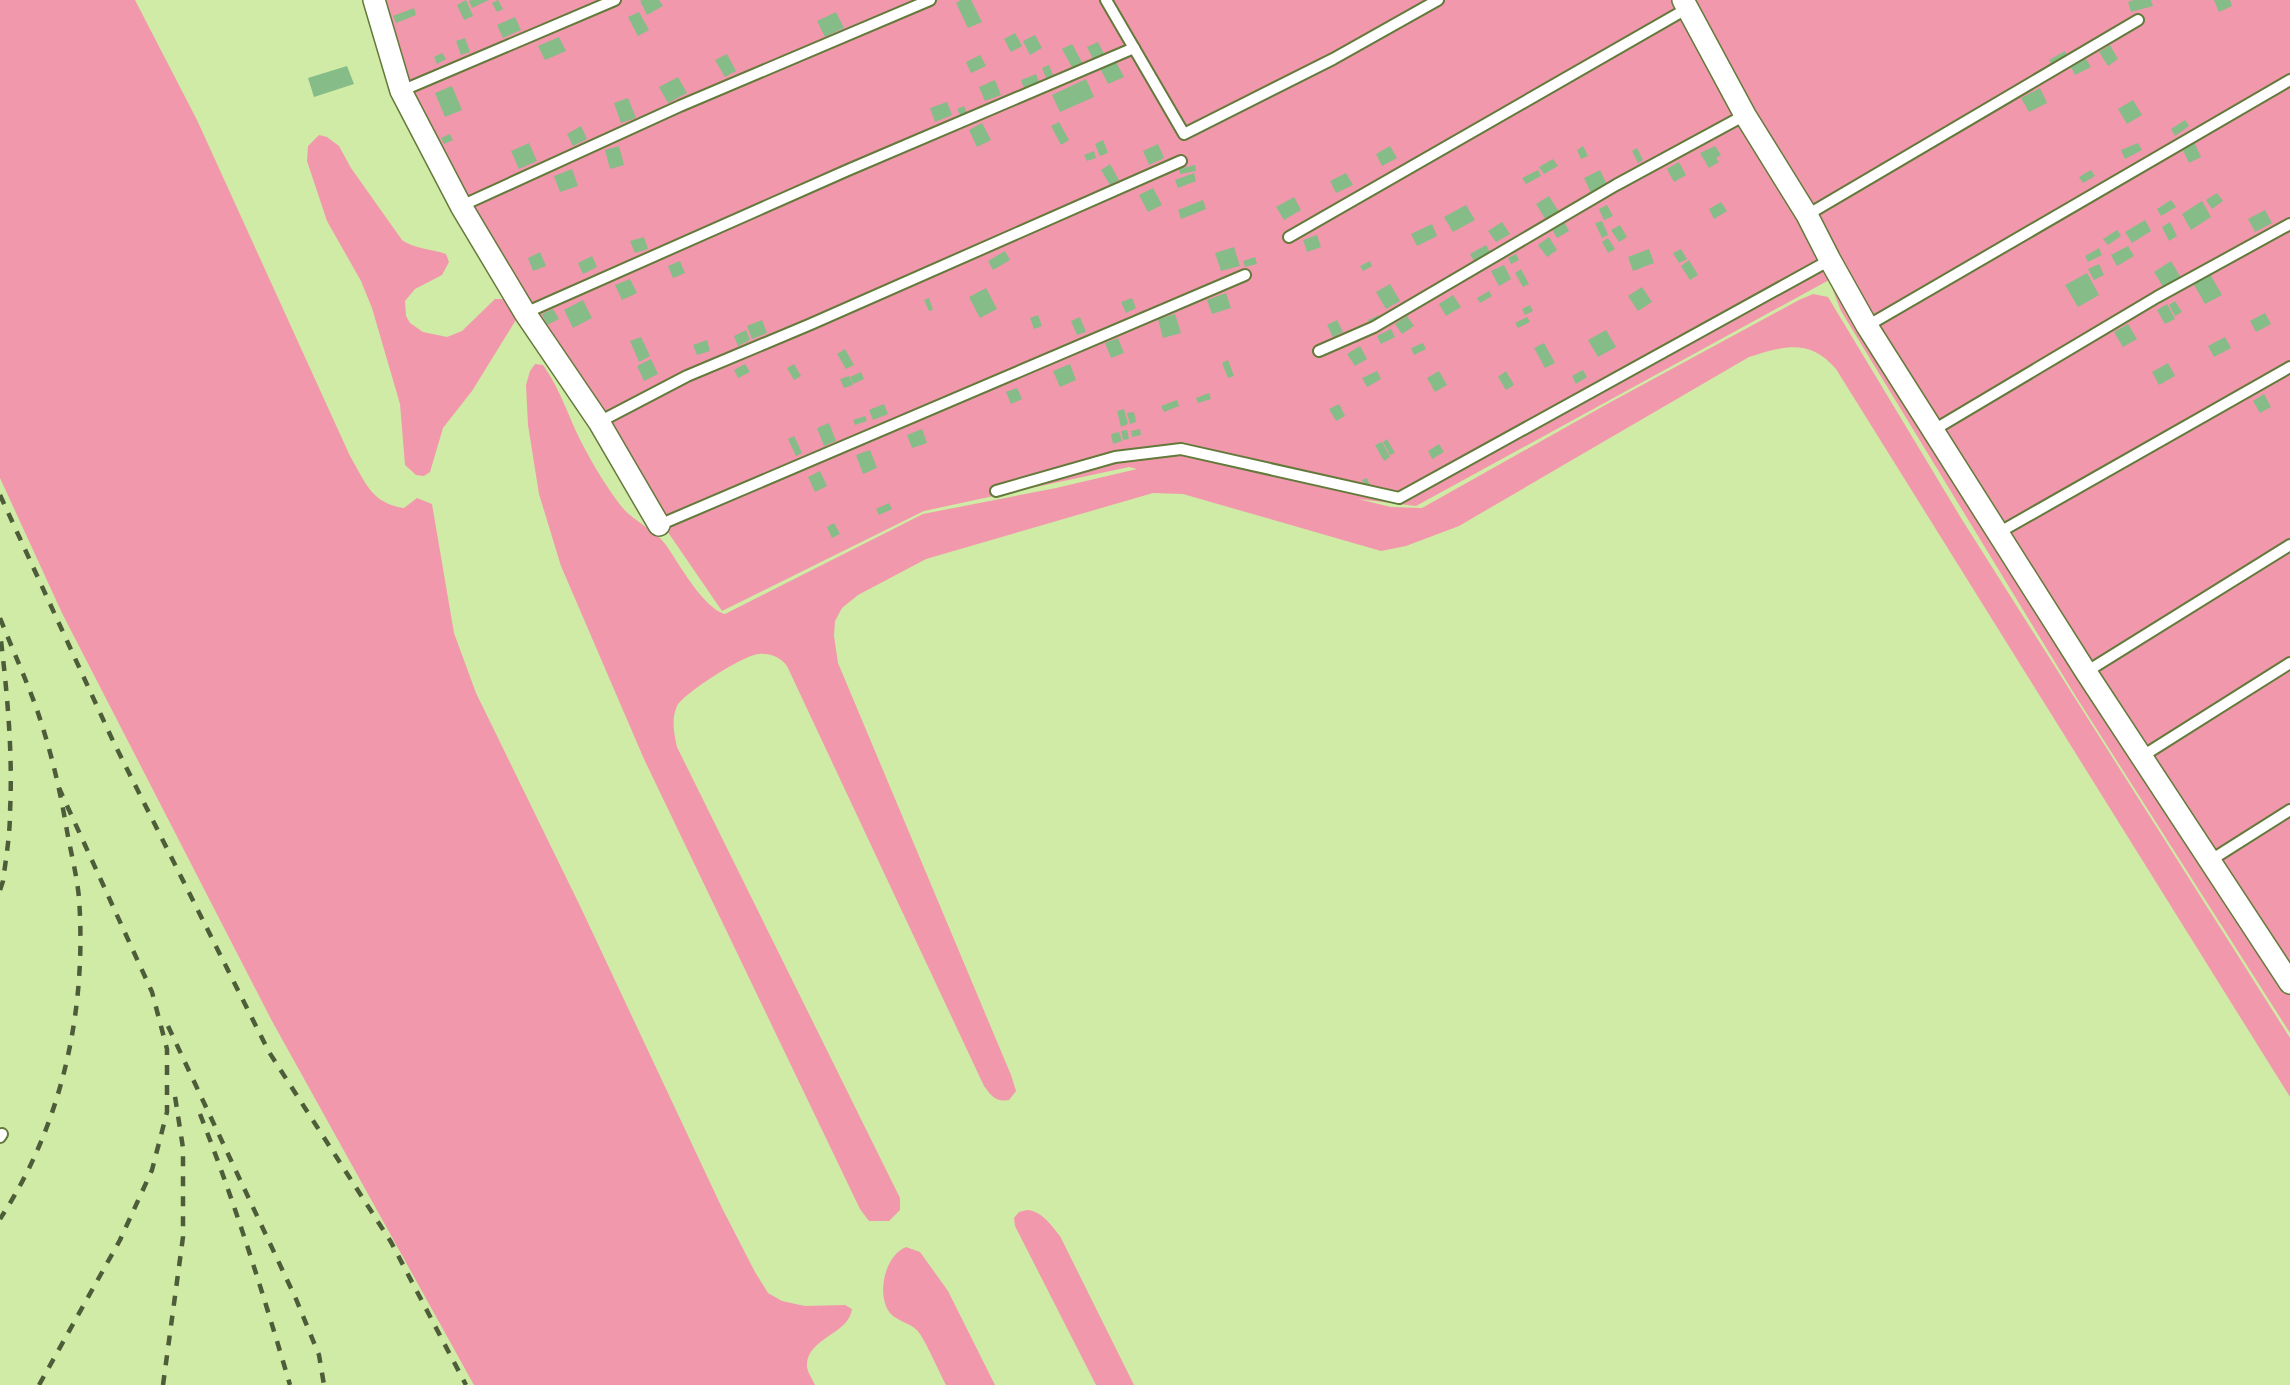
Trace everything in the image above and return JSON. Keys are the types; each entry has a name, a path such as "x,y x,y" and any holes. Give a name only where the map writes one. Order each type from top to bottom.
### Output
{"street":[{"path":"374,0 401,91 461,206 525,313 599,422 658,525"},
{"path":"1685,4 1746,115 1808,215 1867,326 1932,431 2141,757 2286,969"}],"lane":[{"path":"401,91 615,0"},
{"path":"461,206 680,106 930,0"},
{"path":"1106,0 1184,134 1333,59 1438,0"},
{"path":"1289,237 1685,4"},
{"path":"1808,215 2138,21"},
{"path":"525,313 848,170 1134,48"},
{"path":"1867,326 2290,80"},
{"path":"1318,351 1374,327 1616,185 1746,115"},
{"path":"599,422 687,376 1181,161"},
{"path":"1932,431 2157,297 2290,224"},
{"path":"996,491 1114,457 1181,449 1399,498 1830,260"},
{"path":"658,525 1245,275"},
{"path":"1998,533 2290,367"},
{"path":"2086,672 2290,545"},
{"path":"2141,757 2290,663"},
{"path":"2211,860 2290,810"}],"shaded area":[{"path":"0,0 135,0 197,120 350,456 361,475 371,490 384,502 404,508 417,498 432,504 454,633 476,693 581,908 722,1208 755,1272 768,1293 782,1301 805,1306 845,1305 852,1309 843,1325 813,1349 808,1357 807,1367 815,1385 474,1385 272,1021 62,613 0,478"},
{"path":"367,0 2290,0 2290,1033 2075,695 1841,311 1829,280 1416,506 1358,499 1391,507 1422,508 1799,300 1813,294 1828,297 1961,518 2290,1038 2290,1097 1836,369 1816,352 1796,347 1773,350 1749,357 1459,526 1406,546 1381,551 1183,494 1153,493 926,559 858,595 842,608 835,621 834,636 838,663 1011,1075 1016,1091 1009,1100 995,1098 984,1086 787,666 771,655 752,656 715,675 682,700 674,716 677,747 900,1198 900,1210 889,1221 869,1221 860,1209 644,759 561,566 539,494 528,425 526,385 530,371 535,364 543,365 555,385 580,440 616,500 626,512 661,539 700,595 708,604 725,614 923,514 1056,488 1137,469 1129,467 924,511 722,611 519,315 472,391 443,428 430,472 424,476 416,475 405,465 400,404 372,308 361,281 327,221 307,161 308,146 319,135 327,137 339,146 351,168 402,240 418,247 446,254 449,262 442,275 415,289 405,301 406,316 410,323 423,332 447,337 462,331 495,299 509,299 475,250 401,91"},
{"path":"1027,1210 1042,1216 1060,1236 1134,1385 1096,1385 1015,1226 1014,1218 1019,1212"},
{"path":"906,1247 920,1252 948,1291 995,1385 946,1385 917,1331 893,1316 887,1309 883,1290 887,1269 898,1252"}],"building":[{"path":"466,0 473,16 464,20 457,5"},
{"path":"489,0 472,8 469,1"},
{"path":"498,0 503,9 497,12 492,3"},
{"path":"659,0 663,6 647,15 640,1"},
{"path":"961,0 971,0 982,22 968,28 956,3"},
{"path":"2151,0 2153,6 2131,12 2128,2"},
{"path":"2214,0 2230,0 2232,6 2219,12"},
{"path":"414,8 416,15 396,23 393,16"},
{"path":"639,12 649,30 638,36 628,17"},
{"path":"836,12 844,28 825,37 817,21"},
{"path":"515,17 521,30 503,38 497,25"},
{"path":"1015,33 1022,46 1011,52 1004,39"},
{"path":"1035,35 1042,48 1030,55 1023,41"},
{"path":"559,37 566,51 545,60 538,46"},
{"path":"465,38 470,52 461,55 456,41"},
{"path":"1098,42 1104,54 1093,59 1087,47"},
{"path":"1072,44 1084,66 1074,71 1062,49"},
{"path":"2110,45 2118,59 2108,66 2099,52"},
{"path":"2065,51 2068,57 2053,66 2049,60"},
{"path":"442,53 446,59 437,64 434,57"},
{"path":"727,54 736,71 725,77 715,60"},
{"path":"980,55 986,66 971,73 966,62"},
{"path":"2086,59 2091,67 2075,75 2071,67"},
{"path":"1115,60 1124,77 1108,84 1100,68"},
{"path":"1049,65 1053,75 1046,78 1042,68"},
{"path":"347,66 354,84 314,97 308,78"},
{"path":"1036,74 1040,85 1025,91 1021,80"},
{"path":"678,77 687,93 668,103 659,87"},
{"path":"1086,79 1094,97 1060,112 1052,95"},
{"path":"995,80 1001,95 985,101 979,87"},
{"path":"452,86 462,110 445,117 435,93"},
{"path":"2040,88 2047,103 2029,112 2021,98"},
{"path":"628,98 636,118 621,123 614,103"},
{"path":"2133,100 2142,115 2127,124 2118,109"},
{"path":"947,102 952,115 935,122 930,108"},
{"path":"964,106 967,113 961,116 957,109"},
{"path":"2185,120 2189,126 2175,136 2171,129"},
{"path":"1059,122 1069,140 1061,145 1051,126"},
{"path":"982,123 991,140 977,147 969,130"},
{"path":"581,126 587,139 573,146 567,134"},
{"path":"450,134 453,140 444,144 441,138"},
{"path":"1103,140 1108,153 1100,156 1095,144"},
{"path":"2194,142 2201,157 2189,163 2182,148"},
{"path":"529,143 537,161 519,169 511,151"},
{"path":"2138,143 2142,150 2125,159 2121,150"},
{"path":"1158,144 1164,158 1149,165 1143,151"},
{"path":"619,146 624,165 610,169 605,150"},
{"path":"1390,146 1397,158 1382,166 1376,154"},
{"path":"1583,146 1588,156 1581,159 1577,150"},
{"path":"1715,146 1721,155 1716,158 1719,162 1709,168 1700,153"},
{"path":"1637,148 1643,160 1638,163 1632,151"},
{"path":"1094,151 1096,158 1087,161 1084,155"},
{"path":"1553,159 1558,166 1544,174 1539,167"},
{"path":"1679,162 1686,175 1674,182 1667,169"},
{"path":"1110,164 1119,180 1110,185 1101,170"},
{"path":"1195,165 1196,171 1180,174 1179,169"},
{"path":"572,169 578,186 560,192 554,176"},
{"path":"1538,170 1541,176 1526,184 1522,178"},
{"path":"1600,170 1607,185 1591,193 1584,178"},
{"path":"2091,170 2095,176 2083,183 2079,177"},
{"path":"1194,173 1196,181 1178,188 1175,180"},
{"path":"1346,173 1353,185 1336,193 1330,181"},
{"path":"1153,188 1162,205 1148,212 1139,195"},
{"path":"2217,193 2223,201 2212,209 2206,200"},
{"path":"1549,196 1559,212 1546,220 1536,204"},
{"path":"1294,197 1301,210 1284,220 1276,207"},
{"path":"1203,200 1206,209 1181,219 1178,210"},
{"path":"2171,200 2176,207 2161,216 2157,209"},
{"path":"2202,201 2211,217 2191,230 2182,214"},
{"path":"1721,202 1727,211 1714,219 1709,209"},
{"path":"1466,205 1475,220 1453,232 1444,217"},
{"path":"1607,205 1613,216 1604,220 1599,209"},
{"path":"2265,210 2272,223 2255,232 2248,219"},
{"path":"2145,220 2151,231 2132,243 2125,232"},
{"path":"1602,221 1608,235 1602,238 1595,223"},
{"path":"1502,222 1510,234 1496,242 1488,231"},
{"path":"1564,222 1569,231 1557,238 1552,229"},
{"path":"2170,222 2177,236 2169,241 2162,227"},
{"path":"1432,224 1437,236 1417,246 1411,234"},
{"path":"1620,225 1627,237 1619,242 1611,230"},
{"path":"2117,230 2121,236 2108,245 2103,239"},
{"path":"1317,235 1321,247 1307,252 1303,240"},
{"path":"644,237 648,249 635,253 630,241"},
{"path":"1549,237 1557,250 1547,257 1538,245"},
{"path":"1608,238 1615,249 1608,253 1602,242"},
{"path":"1486,245 1491,254 1475,263 1470,254"},
{"path":"2128,246 2134,256 2117,266 2111,255"},
{"path":"1234,247 1240,266 1221,271 1215,253"},
{"path":"2099,248 2102,255 2088,262 2085,256"},
{"path":"1649,249 1654,263 1633,271 1628,257"},
{"path":"1681,249 1687,259 1679,263 1673,253"},
{"path":"1005,251 1010,260 993,270 988,261"},
{"path":"540,252 546,266 533,271 528,258"},
{"path":"1516,254 1519,260 1511,264 1508,258"},
{"path":"592,256 597,267 583,274 578,263"},
{"path":"1255,257 1257,264 1245,267 1243,261"},
{"path":"1689,260 1698,275 1690,280 1681,266"},
{"path":"680,261 685,273 673,278 668,266"},
{"path":"1370,261 1372,266 1363,271 1360,266"},
{"path":"2171,261 2181,278 2164,288 2154,272"},
{"path":"2099,264 2104,275 2094,280 2088,269"},
{"path":"1504,265 1511,279 1499,286 1491,271"},
{"path":"1521,269 1529,284 1523,287 1515,273"},
{"path":"2087,273 2099,295 2078,307 2065,285"},
{"path":"2210,274 2222,295 2205,304 2193,283"},
{"path":"630,279 637,293 622,300 615,285"},
{"path":"1390,284 1400,301 1386,309 1376,292"},
{"path":"1642,287 1652,302 1638,311 1628,296"},
{"path":"986,288 997,309 980,318 969,297"},
{"path":"1489,291 1492,296 1480,303 1477,298"},
{"path":"1226,293 1231,308 1212,314 1207,300"},
{"path":"1453,295 1461,307 1446,316 1439,304"},
{"path":"929,298 933,310 929,311 924,300"},
{"path":"1132,298 1136,308 1126,313 1121,302"},
{"path":"583,300 592,318 573,328 564,310"},
{"path":"2175,301 2182,312 2175,316 2169,305"},
{"path":"2167,304 2175,319 2165,324 2157,310"},
{"path":"1530,305 1533,311 1525,315 1522,309"},
{"path":"553,309 559,319 547,325 542,314"},
{"path":"2265,313 2271,324 2256,332 2250,321"},
{"path":"1175,314 1181,333 1163,338 1158,319"},
{"path":"1038,315 1042,326 1034,329 1030,318"},
{"path":"1379,315 1381,319 1370,325 1368,320"},
{"path":"1407,316 1414,326 1402,334 1395,324"},
{"path":"1080,317 1086,332 1077,335 1071,321"},
{"path":"1527,317 1530,322 1518,328 1515,323"},
{"path":"762,320 767,333 752,339 747,326"},
{"path":"1337,320 1343,332 1333,337 1327,325"},
{"path":"2128,324 2137,339 2123,347 2114,332"},
{"path":"1391,329 1395,337 1381,344 1377,336"},
{"path":"746,330 750,340 738,346 734,336"},
{"path":"1606,330 1616,347 1598,357 1588,340"},
{"path":"641,337 650,356 639,362 630,341"},
{"path":"2225,337 2231,348 2214,357 2208,346"},
{"path":"1118,338 1124,353 1111,358 1105,343"},
{"path":"707,340 710,351 697,355 693,345"},
{"path":"1423,343 1426,349 1414,355 1411,348"},
{"path":"1544,343 1555,363 1545,368 1534,348"},
{"path":"1360,346 1367,359 1355,366 1347,354"},
{"path":"845,349 854,365 846,369 837,354"},
{"path":"651,359 658,374 644,381 637,366"},
{"path":"1228,360 1234,376 1228,378 1222,363"},
{"path":"2168,363 2175,376 2159,385 2152,372"},
{"path":"745,364 750,372 738,378 734,370"},
{"path":"794,364 801,376 794,380 787,368"},
{"path":"1070,364 1076,380 1060,387 1053,371"},
{"path":"1583,370 1587,377 1576,384 1572,376"},
{"path":"1377,371 1381,379 1367,387 1362,378"},
{"path":"1439,371 1447,385 1435,392 1427,378"},
{"path":"1506,371 1514,385 1506,390 1498,377"},
{"path":"861,372 864,379 853,384 850,377"},
{"path":"849,376 853,385 844,388 840,379"},
{"path":"1017,388 1022,399 1011,404 1006,392"},
{"path":"1209,393 1211,399 1198,403 1196,398"},
{"path":"2264,394 2271,407 2260,413 2253,401"},
{"path":"1177,400 1179,406 1164,412 1161,406"},
{"path":"884,404 888,414 873,420 869,410"},
{"path":"1339,404 1345,416 1336,421 1329,409"},
{"path":"1124,409 1128,424 1121,427 1117,411"},
{"path":"1134,412 1136,422 1130,424 1127,413"},
{"path":"865,416 867,421 855,425 853,420"},
{"path":"829,423 836,441 824,446 817,428"},
{"path":"922,429 927,443 912,448 907,435"},
{"path":"1140,429 1141,435 1132,437 1131,431"},
{"path":"1127,430 1129,439 1123,440 1121,431"},
{"path":"1119,432 1122,441 1113,444 1111,434"},
{"path":"794,436 802,453 796,456 788,439"},
{"path":"1387,439 1395,453 1390,455 1383,442"},
{"path":"1382,442 1390,457 1384,461 1375,445"},
{"path":"1439,444 1444,452 1432,459 1428,451"},
{"path":"870,450 877,468 863,474 856,455"},
{"path":"820,471 827,486 815,492 808,477"},
{"path":"1367,478 1370,486 1366,488 1362,480"},
{"path":"889,503 892,509 879,515 876,509"},
{"path":"834,523 840,534 832,538 827,527"}],"railway":[{"path":"0,495 113,741 269,1052 391,1242 466,1385"},
{"path":"0,618 36,707 54,768 77,881 80,940 79,982 66,1065 40,1145 22,1183 0,1219"},
{"path":"0,632 9,722 11,789 9,838 0,890"},
{"path":"39,1385 120,1240 152,1170 167,1112 167,1049 152,992 59,788"},
{"path":"168,1026 296,1299 319,1355 324,1385"},
{"path":"163,1385 183,1237 183,1148 174,1090"},
{"path":"200,1114 248,1248 290,1385"}]}
